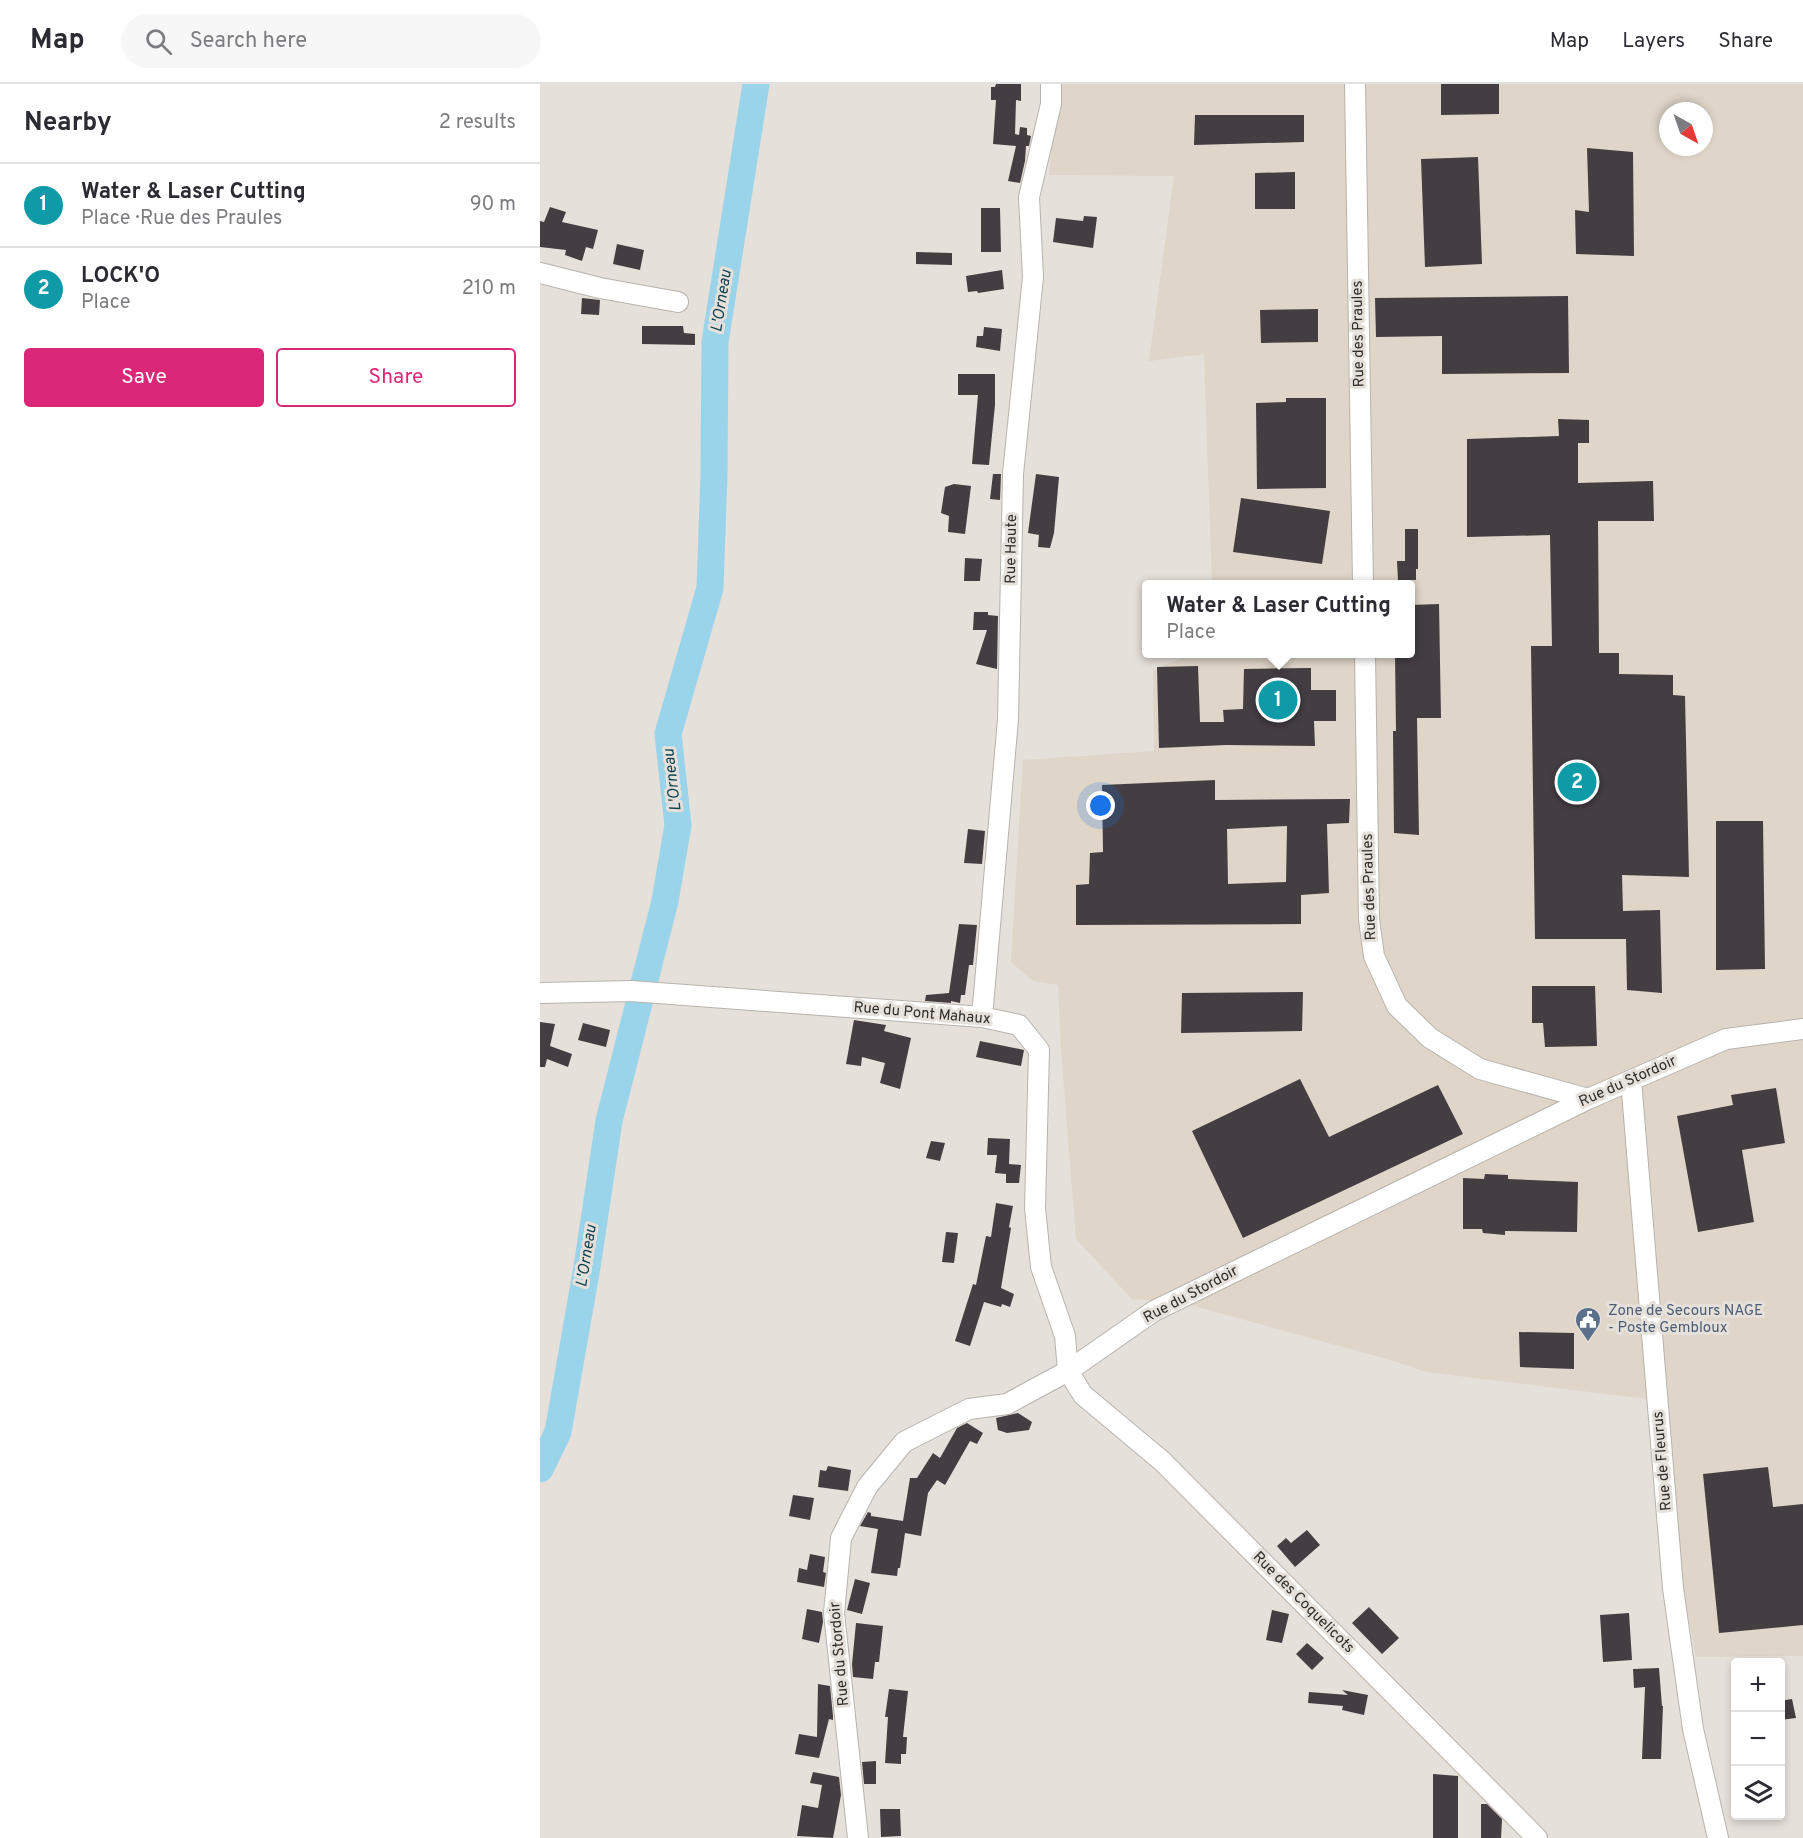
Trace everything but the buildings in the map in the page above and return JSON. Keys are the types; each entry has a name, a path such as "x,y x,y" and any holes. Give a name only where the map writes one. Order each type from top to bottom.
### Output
{"street":[{"name":"Rue Haute","path":"982,1017 1008,719 1013,474 1033,277 1029,197 1051,104 1051,84"},
{"name":"Rue des Praules","path":"1355,84 1363,580"},
{"path":"540,273 600,288 678,302"},
{"name":"Rue des Praules","path":"1365,658 1369,919 1374,956 1397,1006 1430,1038 1480,1069 1588,1099"},
{"name":"Rue du Pont Mahaux","path":"540,993 654,992 982,1017 1019,1025 1039,1050 1035,1208 1041,1267 1065,1336 1068,1371"},
{"name":"Rue du Stordoir","path":"858,1838 834,1613 841,1538 867,1487 904,1442 969,1409 1007,1404 1068,1371 1154,1311 1588,1099 1726,1039 1803,1029"},
{"name":"Rue de Fleurus","path":"1631,1080 1673,1588 1693,1728 1718,1838"},
{"name":"Rue des Coquelicots","path":"1068,1371 1083,1395 1162,1461 1537,1838"}],"shaded area":[{"path":"1056,84 1803,84 1803,1656 1696,1657 1648,1399 1426,1372 1394,1361 1183,1303 1132,1299 1076,1239 1058,985 1033,981 1011,962 1023,760 1154,751 1153,670 1182,658 1415,658 1415,580 1212,580 1204,354 1149,361 1174,176 1049,175"}],"waterway":[{"name":"L'Orneau","path":"540,1469 558,1432 587,1267 609,1121 665,901 678,825 668,734 710,588 715,342 756,84"}],"place":[{"name":"Water & Laser Cutting","path":"1278,700"},
{"name":"LOCK'O","path":"1577,782"},
{"name":"Zone de Secours NAGE - Poste Gembloux","path":"1588,1343"}]}
